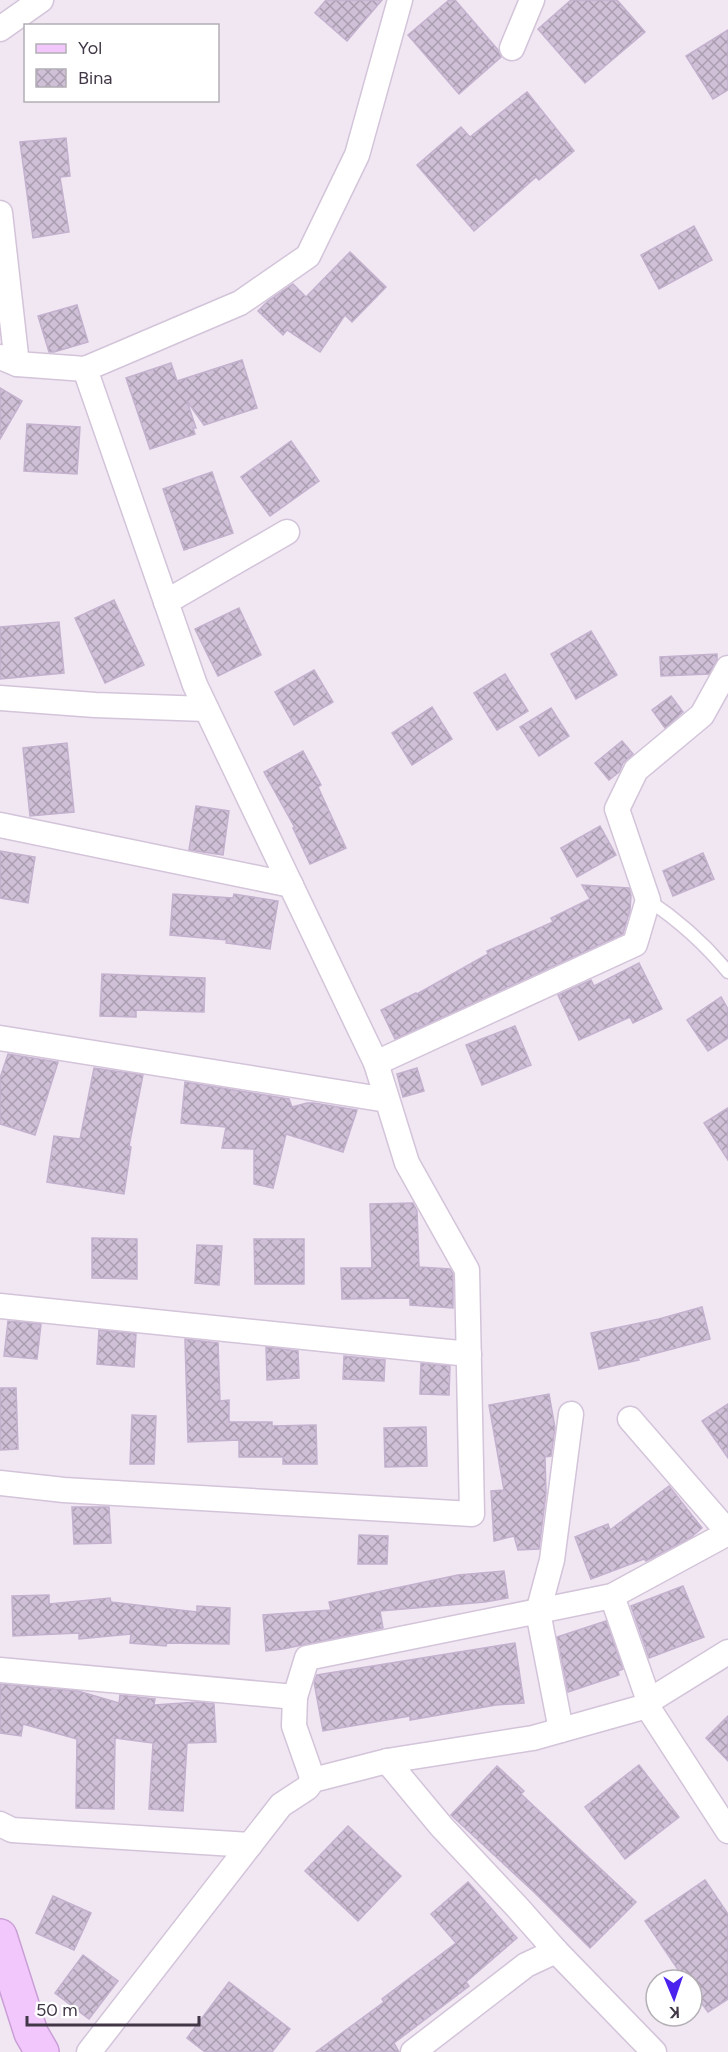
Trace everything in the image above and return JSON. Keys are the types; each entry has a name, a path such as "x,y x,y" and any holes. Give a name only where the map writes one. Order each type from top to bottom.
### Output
{"street":[{"path":"0,29 41,0"},
{"path":"0,213 9,360 85,369 240,303 308,255 357,155 400,0"},
{"path":"512,48 532,0"},
{"path":"0,1483 64,1490 472,1514 467,1270 407,1163 376,1063 195,685 85,369"},
{"path":"166,602 287,532"},
{"path":"376,1063 635,944 648,900 617,809 636,770 702,715 728,668"},
{"path":"0,698 95,705 206,709"},
{"path":"0,825 291,885"},
{"path":"0,1038 387,1100"},
{"path":"0,1306 469,1354"},
{"path":"561,1730 538,1612 552,1560 571,1414"},
{"path":"313,1780 294,1726 295,1697 308,1658 612,1596 728,1532 630,1419"},
{"path":"612,1596 648,1704 728,1831"},
{"path":"89,2052 281,1805 307,1788 313,1780 387,1761 533,1738 648,1704 728,1652"},
{"path":"0,1670 295,1697"},
{"path":"387,1761 441,1826 556,1951 654,2052"},
{"path":"0,1824 12,1830 250,1845"},
{"path":"0,1936 31,2032 42,2052"},
{"path":"413,2052 526,1965 556,1951"}],"lane":[{"path":"648,900 673,917 712,952 728,972"}],"building":[{"path":"326,0 382,0 347,41 315,13"},
{"path":"449,0 455,0 498,50 501,57 459,94 408,35"},
{"path":"571,0 617,0 645,32 585,83 538,29"},
{"path":"728,30 728,90 713,99 686,56"},
{"path":"527,92 574,151 539,180 536,177 474,231 417,165 461,127 470,137"},
{"path":"66,138 70,176 60,177 69,232 33,238 20,142"},
{"path":"694,226 712,260 659,289 641,255"},
{"path":"350,252 386,287 352,322 345,315 320,352 287,330 283,335 258,311 268,301 293,284 306,297"},
{"path":"77,305 88,342 49,352 38,316"},
{"path":"242,360 257,408 204,425 187,401 196,428 193,428 195,434 150,449 126,378 171,363 177,381"},
{"path":"0,388 22,401 0,439"},
{"path":"27,424 80,427 77,474 24,471"},
{"path":"291,441 319,481 270,516 241,477"},
{"path":"212,472 233,533 184,550 163,489"},
{"path":"114,600 144,665 105,683 75,618"},
{"path":"239,608 261,655 218,676 195,629"},
{"path":"59,622 64,673 0,679 0,627"},
{"path":"591,631 617,675 576,699 551,654"},
{"path":"717,654 717,660 709,674 661,676 660,657"},
{"path":"314,670 333,702 294,725 275,692"},
{"path":"505,674 528,711 497,730 474,693"},
{"path":"671,696 683,712 665,728 652,710"},
{"path":"432,707 452,739 412,765 392,733"},
{"path":"551,708 569,736 539,756 520,727"},
{"path":"622,741 633,754 623,763 619,772 609,780 595,763"},
{"path":"67,743 74,812 30,816 23,748"},
{"path":"303,751 321,785 318,787 346,848 310,864 293,828 295,828 264,772"},
{"path":"196,806 229,811 223,855 189,850"},
{"path":"600,826 616,855 577,877 561,848"},
{"path":"0,851 35,857 28,903 0,898"},
{"path":"703,853 714,879 673,896 663,871"},
{"path":"582,885 629,888 630,910 623,934 395,1039 381,1010 417,994 488,954 487,951 553,922 551,918 590,899"},
{"path":"173,894 233,898 234,894 278,901 270,949 226,943 227,940 170,935"},
{"path":"639,963 662,1009 633,1023 630,1017 579,1040 558,995 591,980 594,986"},
{"path":"102,974 205,978 204,1012 136,1010 136,1017 100,1016"},
{"path":"721,997 728,1009 728,1038 708,1051 687,1020"},
{"path":"515,1026 531,1065 482,1085 466,1045"},
{"path":"8,1054 58,1062 35,1135 0,1124 0,1078"},
{"path":"94,1068 143,1075 129,1146 131,1147 124,1194 47,1182 54,1136 80,1139"},
{"path":"417,1068 424,1091 403,1097 397,1074"},
{"path":"185,1082 289,1099 292,1107 314,1103 357,1110 343,1152 286,1134 273,1188 254,1184 254,1149 222,1148 226,1127 181,1123"},
{"path":"728,1108 728,1160 704,1123"},
{"path":"413,1203 417,1211 419,1267 450,1269 453,1274 453,1308 410,1305 410,1298 342,1299 341,1268 372,1268 370,1204"},
{"path":"92,1238 137,1239 137,1279 92,1278"},
{"path":"254,1239 304,1239 304,1284 255,1284"},
{"path":"197,1245 222,1246 219,1285 195,1283"},
{"path":"702,1307 710,1339 599,1369 591,1333 659,1319"},
{"path":"8,1321 41,1324 37,1359 4,1356"},
{"path":"99,1330 136,1334 134,1367 97,1364"},
{"path":"185,1339 218,1343 220,1401 229,1400 229,1422 272,1422 272,1426 316,1425 317,1464 283,1464 283,1457 239,1457 239,1440 188,1442"},
{"path":"266,1347 298,1351 299,1378 267,1380"},
{"path":"344,1356 385,1360 384,1381 343,1379"},
{"path":"421,1363 450,1366 449,1395 420,1394"},
{"path":"0,1388 16,1388 18,1449 0,1450"},
{"path":"549,1394 555,1428 551,1456 545,1457 546,1493 539,1549 518,1550 514,1536 494,1541 491,1491 504,1490 489,1405"},
{"path":"728,1404 728,1458 702,1421"},
{"path":"132,1415 156,1416 154,1464 130,1464"},
{"path":"426,1427 427,1466 385,1467 384,1428"},
{"path":"669,1486 702,1528 690,1538 646,1561 644,1559 591,1579 575,1537 608,1524 610,1530"},
{"path":"72,1507 109,1507 111,1543 74,1544"},
{"path":"359,1535 388,1536 387,1564 358,1564"},
{"path":"504,1571 508,1598 380,1611 383,1628 266,1651 263,1615 331,1610 329,1602 458,1575"},
{"path":"683,1586 704,1637 649,1658 631,1606"},
{"path":"49,1595 49,1604 110,1598 111,1602 197,1612 197,1606 230,1608 229,1644 167,1643 166,1646 130,1643 131,1634 79,1639 79,1633 13,1636 12,1596"},
{"path":"606,1621 623,1669 618,1671 619,1675 568,1692 557,1637"},
{"path":"515,1643 524,1703 496,1705 410,1720 410,1716 323,1731 314,1682 317,1675"},
{"path":"0,1684 78,1691 119,1703 120,1695 155,1699 154,1705 198,1702 214,1704 216,1742 187,1743 183,1811 149,1809 153,1743 115,1738 114,1809 76,1808 77,1739 23,1724 21,1736 0,1733"},
{"path":"728,1716 728,1761 706,1738"},
{"path":"639,1765 679,1817 625,1859 585,1807"},
{"path":"497,1766 524,1791 521,1794 636,1902 590,1948 451,1815"},
{"path":"348,1826 401,1876 358,1921 305,1871"},
{"path":"705,1880 728,1914 728,1999 708,2012 704,2006 704,1968 677,1968 645,1921"},
{"path":"468,1882 517,1938 466,1982 469,1986 394,2043 399,2052 316,2052 384,2002 382,1999 456,1943 431,1914"},
{"path":"53,1896 91,1913 74,1950 36,1933"},
{"path":"83,1955 118,1981 89,2019 55,1993"},
{"path":"229,1982 290,2029 272,2052 205,2052 187,2038"}]}
